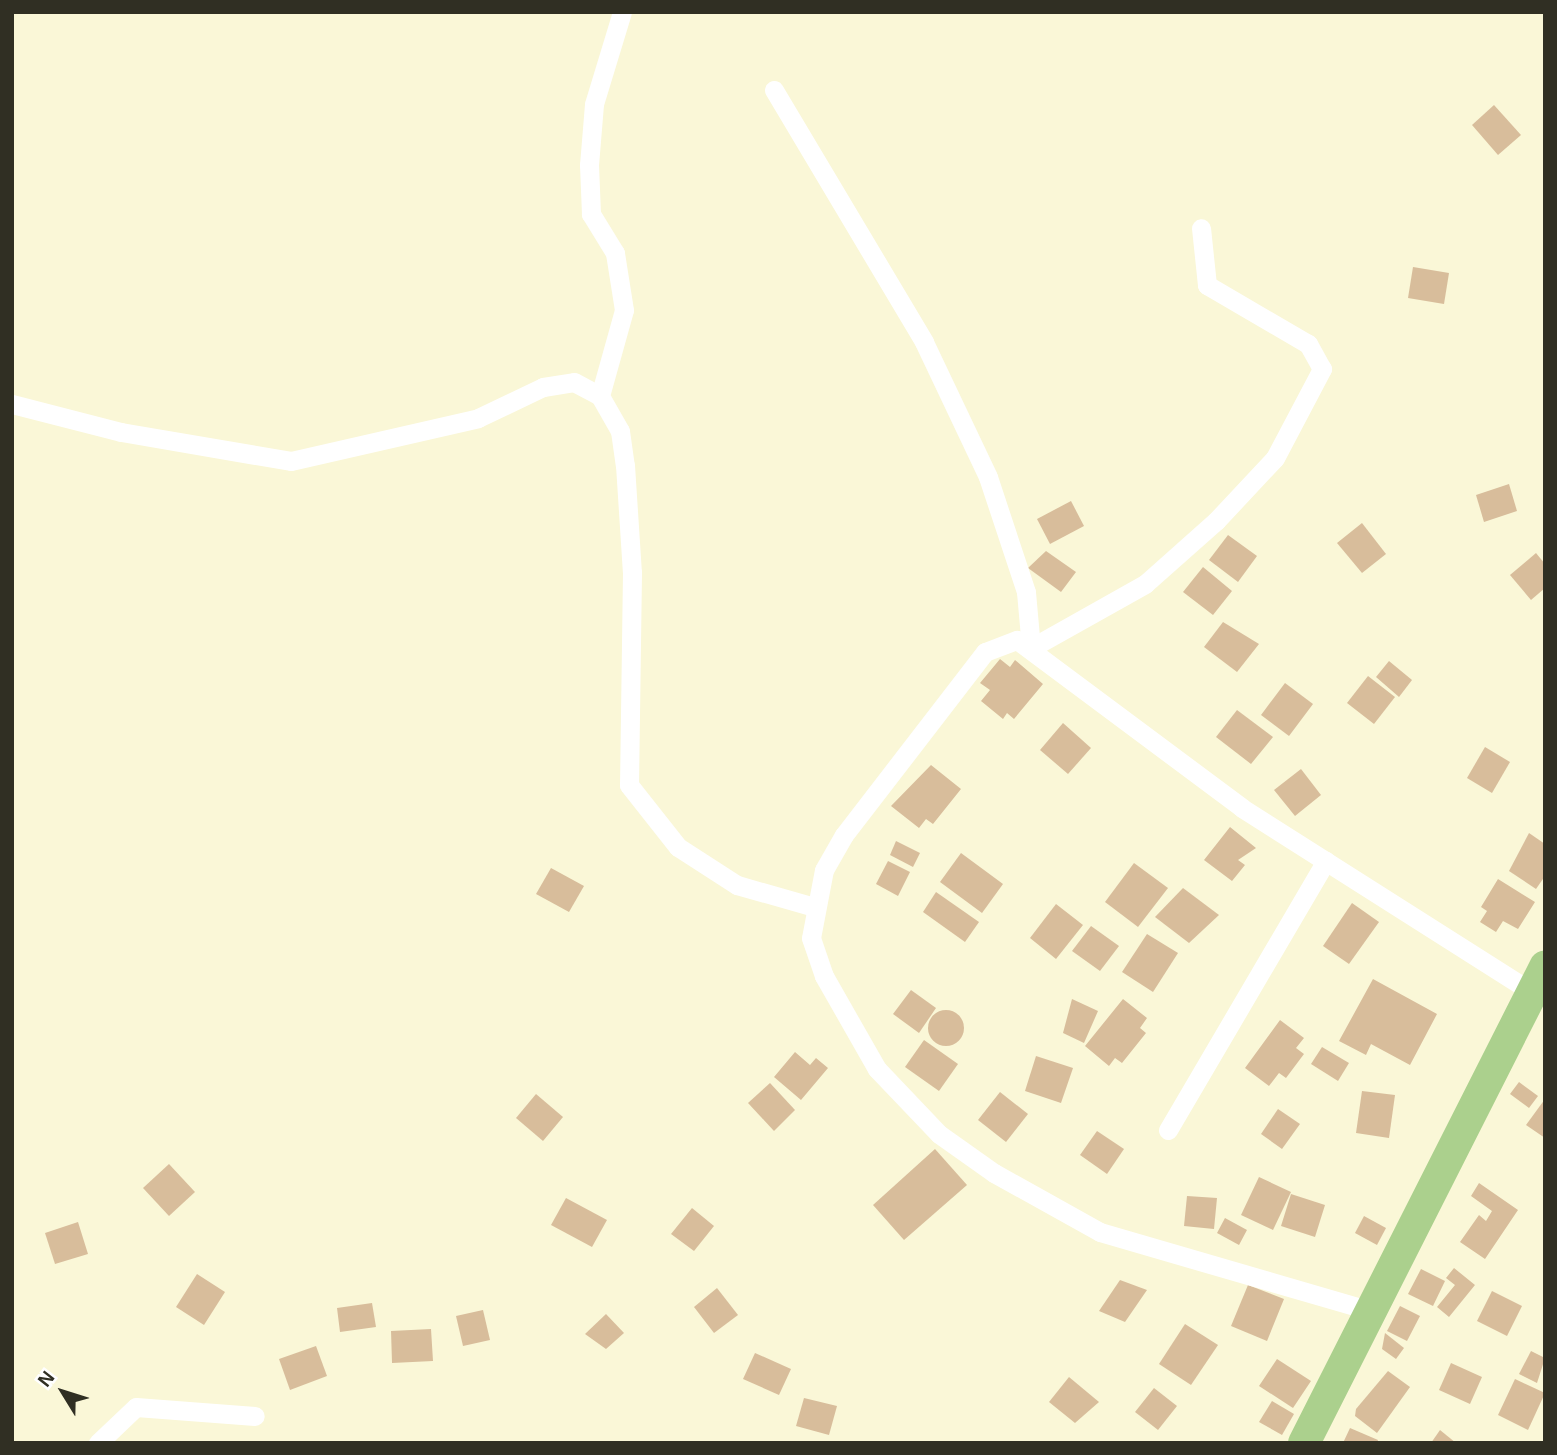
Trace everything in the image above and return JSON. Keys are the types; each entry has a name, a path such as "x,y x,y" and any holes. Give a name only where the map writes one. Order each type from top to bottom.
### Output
{"main road":[{"path":"1304,1443 1376,1312 1538,980"}],"street":[{"path":"600,396 624,310 615,253 591,214 589,165 594,104 622,12"},
{"path":"774,90 924,342 988,477 1026,592 1031,648"},
{"path":"1031,648 1145,584 1216,521 1275,458 1322,369 1308,344 1222,299 1208,285 1201,228"},
{"path":"12,404 121,432 292,461 478,418 543,387 574,382 600,396 620,431 626,479 632,572 629,785 678,847 737,885 814,907"},
{"path":"1376,1312 1100,1232 994,1174 939,1134 877,1069 824,976 811,938 814,907 844,835 985,652 1009,640 1031,648 1242,808 1326,861 1538,980"},
{"path":"1168,1130 1326,861"},
{"path":"98,1443 136,1407 256,1416"}],"building":[{"path":"1494,105 1521,135 1498,155 1472,125"},
{"path":"1413,267 1449,273 1444,304 1408,298"},
{"path":"1509,484 1517,511 1484,522 1476,495"},
{"path":"1071,501 1084,526 1050,544 1037,519"},
{"path":"1362,523 1386,554 1362,573 1337,543"},
{"path":"1228,535 1257,556 1238,582 1209,560"},
{"path":"1046,551 1076,572 1061,592 1028,568"},
{"path":"1536,553 1545,564 1545,588 1531,600 1510,575"},
{"path":"1203,567 1232,591 1213,615 1183,592"},
{"path":"1223,622 1259,644 1237,672 1204,647"},
{"path":"1000,659 1010,667 1015,660 1043,684 1014,719 1007,713 1003,719 981,701 990,690 980,683"},
{"path":"1389,661 1412,680 1399,697 1376,677"},
{"path":"1368,676 1395,697 1374,724 1347,703"},
{"path":"1285,683 1313,704 1289,736 1261,715"},
{"path":"1237,710 1273,737 1251,764 1216,737"},
{"path":"1063,723 1091,748 1068,774 1040,750"},
{"path":"1485,747 1510,762 1492,793 1467,778"},
{"path":"931,765 961,789 933,824 926,819 919,828 891,806"},
{"path":"1301,769 1321,795 1295,816 1274,790"},
{"path":"1230,827 1256,848 1238,860 1245,865 1232,881 1204,860"},
{"path":"1529,833 1545,844 1545,876 1536,889 1509,871"},
{"path":"896,841 920,853 913,867 890,855"},
{"path":"961,853 1003,884 982,913 940,882"},
{"path":"888,861 910,872 898,896 876,884"},
{"path":"1134,863 1168,888 1138,927 1105,902"},
{"path":"551,868 584,886 569,912 536,894"},
{"path":"1498,879 1535,902 1518,929 1503,921 1496,932 1480,922 1487,911 1481,907"},
{"path":"1183,888 1219,915 1189,943 1155,917"},
{"path":"936,892 979,922 965,942 923,912"},
{"path":"1352,903 1379,922 1349,964 1323,946"},
{"path":"1056,904 1083,925 1056,959 1030,938"},
{"path":"1091,926 1119,946 1100,971 1072,951"},
{"path":"1147,934 1178,953 1153,992 1122,972"},
{"path":"1373,979 1437,1014 1410,1065 1371,1044 1366,1055 1339,1041"},
{"path":"911,990 936,1008 919,1033 893,1014"},
{"path":"1072,999 1098,1011 1084,1043 1063,1033"},
{"path":"1123,999 1147,1018 1140,1028 1146,1033 1122,1063 1115,1058 1109,1066 1085,1046"},
{"path":"946,1010 959,1015 964,1028 959,1041 946,1046 933,1041 928,1028 933,1015"},
{"path":"1280,1020 1304,1038 1296,1048 1304,1054 1286,1078 1279,1073 1269,1086 1245,1068"},
{"path":"924,1040 958,1064 939,1091 905,1067"},
{"path":"1322,1047 1349,1063 1338,1081 1311,1064"},
{"path":"795,1052 810,1065 816,1058 828,1068 801,1100 774,1077"},
{"path":"1036,1056 1073,1068 1061,1103 1025,1091"},
{"path":"1519,1082 1538,1096 1529,1108 1510,1094"},
{"path":"770,1083 795,1110 774,1131 748,1103"},
{"path":"1362,1091 1395,1095 1389,1138 1356,1133"},
{"path":"1000,1092 1028,1114 1006,1142 978,1120"},
{"path":"536,1094 563,1117 543,1141 516,1118"},
{"path":"1545,1099 1545,1138 1526,1125"},
{"path":"1278,1109 1300,1124 1282,1149 1261,1134"},
{"path":"1097,1131 1124,1149 1107,1174 1080,1155"},
{"path":"935,1149 967,1185 904,1240 873,1205"},
{"path":"169,1164 195,1192 169,1216 143,1188"},
{"path":"1259,1177 1291,1192 1273,1230 1241,1215"},
{"path":"1479,1183 1518,1210 1485,1259 1460,1242 1479,1215 1486,1221 1492,1211 1471,1196"},
{"path":"1291,1194 1325,1205 1315,1237 1281,1226"},
{"path":"1187,1196 1217,1198 1214,1229 1184,1226"},
{"path":"566,1198 607,1220 592,1247 551,1225"},
{"path":"692,1208 714,1226 694,1251 671,1234"},
{"path":"1364,1216 1386,1228 1377,1245 1355,1233"},
{"path":"1225,1218 1247,1230 1239,1245 1217,1233"},
{"path":"78,1222 88,1254 55,1264 45,1233"},
{"path":"1454,1268 1475,1285 1449,1317 1437,1307 1455,1285 1446,1278"},
{"path":"1421,1269 1445,1281 1433,1306 1408,1294"},
{"path":"197,1274 225,1292 204,1325 176,1307"},
{"path":"1120,1280 1147,1290 1125,1322 1099,1311"},
{"path":"1248,1285 1284,1299 1267,1341 1231,1326"},
{"path":"717,1288 738,1315 714,1333 694,1307"},
{"path":"1492,1291 1522,1306 1507,1336 1477,1321"},
{"path":"372,1303 376,1327 340,1332 337,1308"},
{"path":"1400,1306 1420,1316 1407,1341 1387,1331"},
{"path":"483,1310 490,1340 463,1346 456,1316"},
{"path":"606,1314 624,1333 606,1349 585,1334"},
{"path":"1185,1324 1218,1345 1191,1385 1159,1364"},
{"path":"431,1329 433,1361 392,1363 391,1331"},
{"path":"1385,1333 1404,1348 1396,1359 1382,1349"},
{"path":"316,1346 327,1376 290,1390 279,1359"},
{"path":"1531,1351 1545,1358 1537,1383 1519,1374"},
{"path":"755,1353 791,1369 779,1395 743,1379"},
{"path":"1277,1359 1311,1381 1293,1408 1259,1386"},
{"path":"1451,1363 1482,1377 1470,1404 1439,1390"},
{"path":"1388,1371 1410,1387 1377,1433 1355,1416 1356,1409"},
{"path":"1069,1377 1099,1402 1075,1423 1049,1402"},
{"path":"1515,1379 1545,1393 1528,1430 1498,1415"},
{"path":"1154,1388 1177,1406 1158,1430 1135,1412"},
{"path":"804,1398 837,1406 829,1435 796,1426"},
{"path":"1272,1401 1294,1414 1282,1435 1259,1422"},
{"path":"1350,1428 1378,1440 1377,1443 1343,1443"},
{"path":"1440,1430 1456,1443 1431,1443"}]}
